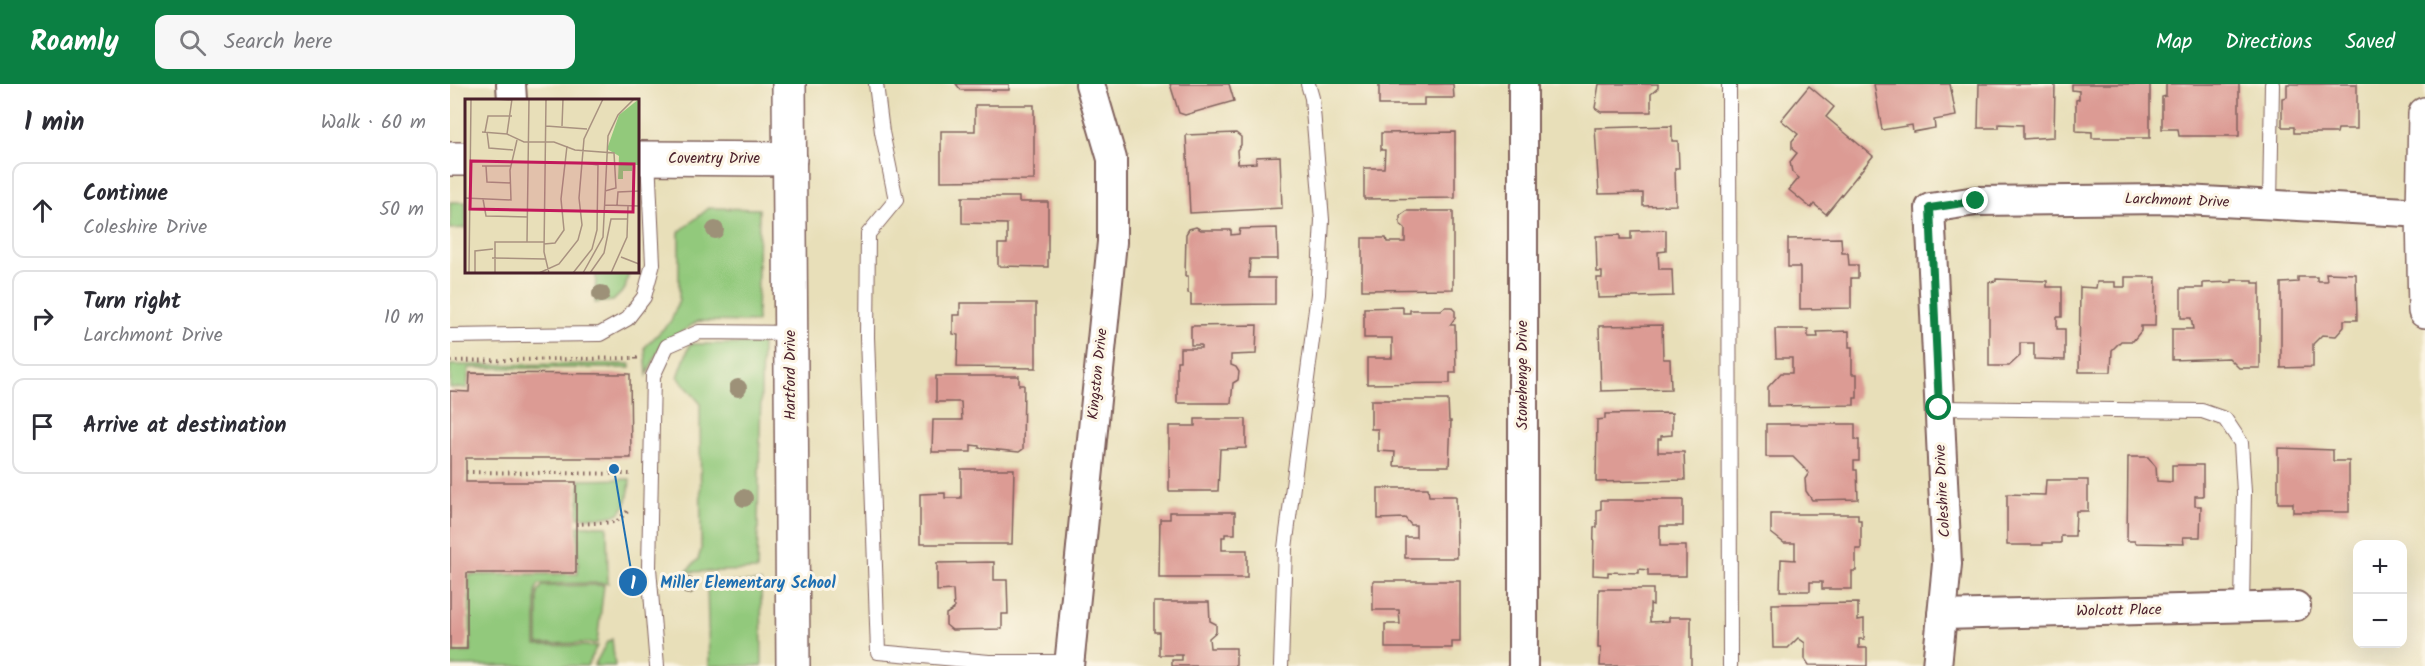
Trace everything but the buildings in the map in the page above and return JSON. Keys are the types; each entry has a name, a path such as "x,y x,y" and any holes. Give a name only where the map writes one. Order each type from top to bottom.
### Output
{"street":[{"name":"Hartford Drive","path":"789,84 793,666"},
{"name":"Kingston Drive","path":"1069,664 1112,242 1112,159 1090,84"},
{"name":"Stonehenge Drive","path":"1523,84 1523,666"},
{"path":"2425,114 2425,311"},
{"name":"Coventry Drive","path":"643,158 790,159"},
{"name":"Larchmont Drive","path":"1930,208 1988,200 2167,199 2424,213"},
{"name":"Coleshire Drive","path":"1930,208 1947,564 1937,666"},
{"name":"Wolcott Place","path":"1942,615 2296,606"}],"lane":[{"path":"876,84 882,132 896,200 868,234 867,337 878,652 989,662 1069,664"},
{"path":"1281,666 1285,548 1318,294 1321,231 1312,98 1308,84"},
{"path":"1729,84 1730,666"},
{"path":"2270,205 2272,84"},
{"path":"450,336 600,334 627,319 644,297 652,264 643,158"},
{"path":"657,666 649,568 653,376 667,346 699,332 791,333"},
{"path":"1939,408 2202,411 2225,419 2241,443 2244,492 2242,608"}],"path":[{"path":"450,361 636,358 636,370"},
{"path":"466,472 636,474"},
{"path":"576,524 616,522 635,503"}],"green space":[{"path":"450,202 465,202 465,228 450,229"},
{"path":"709,208 759,209 757,322 698,321 660,347 647,375 645,347 671,321 679,300 679,232"},
{"path":"596,273 629,273 625,289 613,301 595,303"},
{"path":"690,344 762,344 757,570 686,572 698,559 701,550 700,403 678,377"},
{"path":"630,364 630,368 469,368 467,388 450,388 450,365"},
{"path":"630,479 626,503 617,514 578,517 580,480"},
{"path":"578,526 607,526 608,583 539,584 536,590 536,645 597,646 587,666 450,666 450,653 471,652 469,575 578,574"},
{"path":"761,582 762,666 709,666 707,583"},
{"path":"604,585 597,643 538,644 538,592 542,586"},
{"path":"612,639 615,666 594,666 607,642"}],"place":[{"name":"Miller Elementary School","path":"614,469"}],"route":[{"path":"1939,408 1930,208 1976,201"}]}
